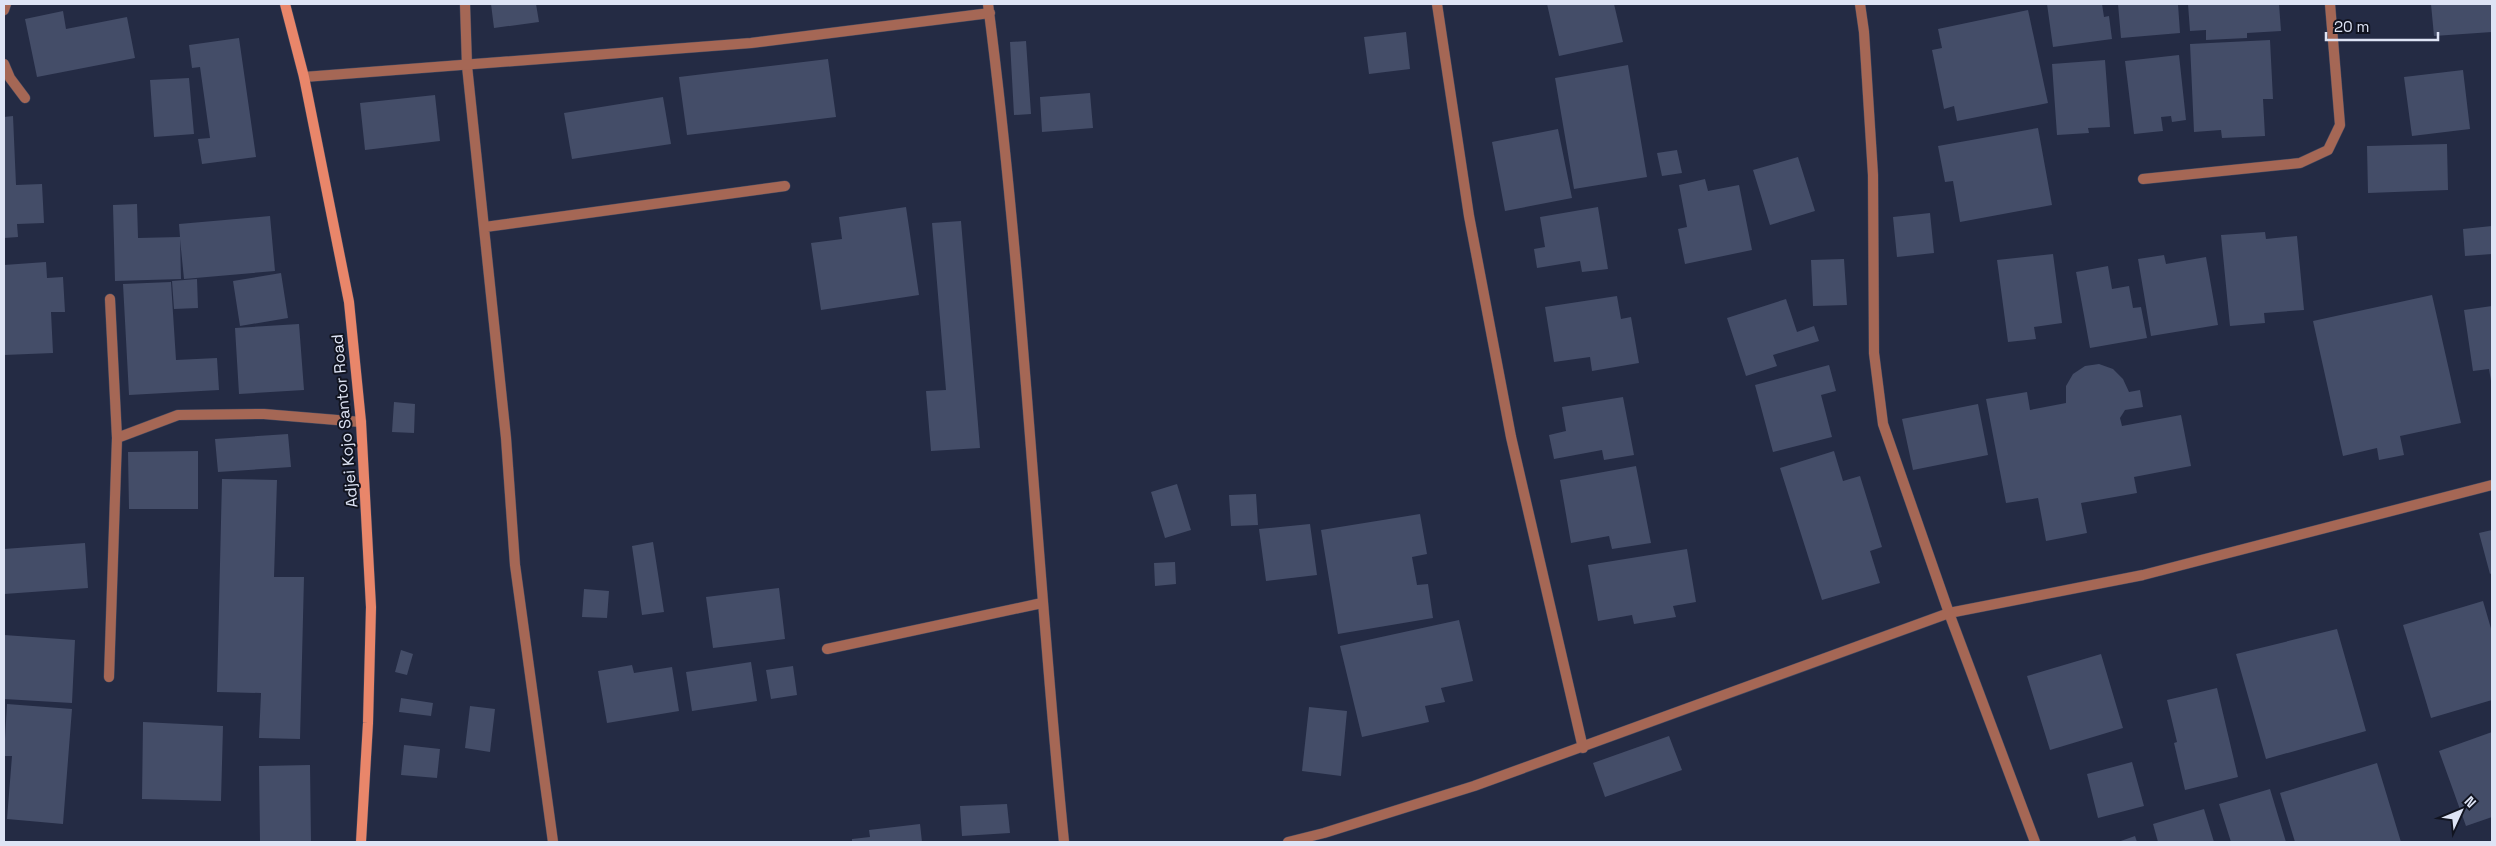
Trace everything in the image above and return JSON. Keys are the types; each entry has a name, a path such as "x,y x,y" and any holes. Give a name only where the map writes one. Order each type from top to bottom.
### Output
{"street":[{"path":"4,10 6,4"},
{"name":"Adjei Kojo Santor Road","path":"285,4 304,77 349,302 361,422 371,607 368,723 361,842"},
{"path":"464,4 467,66 485,227 515,565 553,842"},
{"path":"1437,4 1469,216 1511,437 1583,748"},
{"path":"1860,4 1864,32 1873,175 1874,353 1883,424 1949,613 2035,842"},
{"path":"2143,179 2300,163 2328,150 2340,124 2330,4"},
{"path":"304,77 751,43 989,9 1024,357 1042,602 1064,842"},
{"path":"4,64 10,78 25,98"},
{"path":"485,227 785,186"},
{"path":"109,677 117,438 110,299"},
{"path":"117,438 178,415 264,414 361,422"},
{"path":"1288,842 1324,833 1474,786 1583,748 1949,613 2142,575 2492,486"},
{"path":"827,649 1042,602"}],"building":[{"path":"491,4 536,4 539,22 494,28"},
{"path":"1547,4 1614,4 1623,42 1559,56"},
{"path":"2047,4 2102,4 2104,17 2109,16 2112,39 2053,47"},
{"path":"2118,4 2178,4 2180,33 2121,38"},
{"path":"2188,4 2279,4 2281,31 2247,33 2247,38 2206,40 2206,30 2190,31"},
{"path":"2431,4 2492,4 2492,32 2434,36"},
{"path":"2028,10 2048,103 1957,121 1954,106 1944,109 1932,50 1942,48 1938,29"},
{"path":"63,11 66,29 127,17 135,58 37,77 25,19"},
{"path":"1406,32 1410,69 1369,74 1364,37"},
{"path":"239,38 256,157 202,164 198,139 210,138 200,67 192,68 189,45"},
{"path":"2270,40 2273,99 2263,99 2265,136 2222,138 2221,130 2194,132 2190,44"},
{"path":"1026,41 1031,114 1014,115 1010,42"},
{"path":"2179,55 2186,120 2172,122 2171,116 2161,117 2163,131 2134,134 2125,61"},
{"path":"828,59 836,117 687,135 679,77"},
{"path":"2105,60 2110,127 2088,128 2089,133 2057,135 2052,64"},
{"path":"1628,65 1647,177 1574,189 1555,78"},
{"path":"2463,70 2470,129 2412,136 2404,77"},
{"path":"189,78 194,134 154,137 150,80"},
{"path":"1090,93 1093,128 1042,132 1040,97"},
{"path":"435,95 440,141 365,150 360,103"},
{"path":"663,97 671,144 572,159 564,113"},
{"path":"13,116 16,185 42,184 44,223 17,224 18,237 4,238 4,117"},
{"path":"2038,128 2052,205 1960,222 1953,181 1945,182 1938,146"},
{"path":"1558,129 1572,198 1505,211 1492,142"},
{"path":"2447,144 2448,190 2368,193 2367,146"},
{"path":"1677,150 1682,173 1662,176 1657,153"},
{"path":"1798,157 1815,211 1770,225 1753,170"},
{"path":"1705,179 1708,191 1739,185 1752,250 1685,264 1678,229 1687,227 1679,185"},
{"path":"137,204 138,238 180,237 179,224 270,216 275,271 184,279 180,239 181,279 115,281 113,205"},
{"path":"906,207 919,295 821,310 811,243 842,239 839,217"},
{"path":"1598,207 1608,269 1582,272 1580,261 1537,268 1534,249 1545,247 1540,217"},
{"path":"1930,213 1934,253 1897,257 1893,217"},
{"path":"961,221 980,448 931,451 926,391 946,390 932,223"},
{"path":"2492,226 2492,254 2465,256 2463,229"},
{"path":"2265,232 2266,239 2297,236 2304,310 2264,313 2265,323 2230,326 2221,235"},
{"path":"2053,254 2062,323 2034,327 2036,339 2008,342 1997,260"},
{"path":"2164,255 2166,264 2206,257 2218,325 2151,336 2138,259"},
{"path":"1844,259 1847,305 1813,306 1811,260"},
{"path":"46,262 47,278 63,277 65,312 51,312 53,353 4,355 4,265"},
{"path":"2108,266 2112,289 2129,286 2133,308 2141,307 2147,338 2090,348 2076,272"},
{"path":"281,273 288,318 240,326 233,281"},
{"path":"197,279 198,308 174,309 172,281"},
{"path":"171,282 176,360 217,358 219,390 129,395 123,284"},
{"path":"2432,295 2461,423 2400,436 2404,455 2379,460 2377,448 2343,456 2313,321"},
{"path":"1617,296 1621,319 1631,317 1639,363 1592,371 1590,357 1554,362 1545,307"},
{"path":"1786,299 1797,332 1814,326 1819,341 1773,355 1777,366 1746,376 1727,318"},
{"path":"2492,306 2491,381 2489,369 2473,371 2464,310"},
{"path":"299,324 304,390 239,394 235,328"},
{"path":"2099,364 2113,369 2123,379 2129,392 2140,390 2143,407 2125,410 2120,418 2122,426 2181,415 2191,466 2134,477 2137,493 2081,503 2087,533 2046,541 2038,498 2006,503 1986,399 2027,392 2030,410 2066,403 2066,386 2073,374 2085,366"},
{"path":"1829,365 1836,391 1821,395 1832,437 1773,452 1755,385"},
{"path":"1623,397 1634,455 1604,460 1602,450 1554,459 1549,435 1566,431 1562,407"},
{"path":"394,402 415,404 414,433 392,432"},
{"path":"1978,404 1988,455 1913,470 1902,419"},
{"path":"288,434 291,467 218,472 215,439"},
{"path":"198,451 198,509 129,509 128,452"},
{"path":"1834,451 1843,481 1860,476 1882,547 1870,551 1880,583 1822,600 1780,468"},
{"path":"1636,466 1651,543 1612,549 1609,536 1571,543 1560,480"},
{"path":"222,479 277,480 274,577 304,577 300,739 259,738 261,693 217,692"},
{"path":"1177,484 1191,530 1165,538 1151,492"},
{"path":"1256,494 1258,525 1231,526 1229,495"},
{"path":"1420,514 1427,554 1412,557 1417,585 1428,584 1433,618 1338,634 1321,530"},
{"path":"1310,524 1317,575 1266,581 1259,529"},
{"path":"2492,530 2492,573 2490,574 2479,533"},
{"path":"653,542 664,612 642,615 632,546"},
{"path":"85,543 88,588 4,594 4,549"},
{"path":"1687,549 1696,602 1673,606 1676,617 1634,624 1632,615 1598,621 1588,565"},
{"path":"1175,562 1176,584 1155,586 1154,563"},
{"path":"779,588 785,639 713,648 706,597"},
{"path":"584,589 609,591 607,618 582,617"},
{"path":"2483,601 2492,632 2492,700 2431,718 2403,625"},
{"path":"1459,620 1473,681 1441,688 1445,702 1425,706 1429,722 1362,737 1340,646"},
{"path":"2337,629 2366,731 2266,759 2236,654"},
{"path":"4,635 75,640 72,703 4,699"},
{"path":"401,650 413,654 407,675 395,672"},
{"path":"2101,654 2123,728 2050,750 2027,676"},
{"path":"751,662 757,701 692,711 686,672"},
{"path":"632,665 634,673 672,667 679,711 607,723 598,671"},
{"path":"793,666 797,695 771,699 766,670"},
{"path":"2217,688 2238,777 2185,790 2174,743 2177,742 2167,700"},
{"path":"401,698 433,703 431,716 399,712"},
{"path":"7,704 72,709 63,824 7,819 12,756 4,756"},
{"path":"470,706 495,709 490,752 465,748"},
{"path":"1309,707 1347,711 1341,776 1302,771"},
{"path":"143,722 223,726 221,801 142,799"},
{"path":"2492,732 2492,817 2466,826 2439,751"},
{"path":"1669,736 1682,770 1605,797 1593,763"},
{"path":"404,745 440,749 437,778 401,775"},
{"path":"2132,762 2144,806 2098,818 2087,774"},
{"path":"2377,763 2401,842 2295,842 2280,793"},
{"path":"310,765 311,842 260,842 259,766"},
{"path":"2270,789 2286,842 2231,842 2219,804"},
{"path":"1007,804 1010,833 962,836 960,806"},
{"path":"2204,809 2214,842 2158,842 2153,824"},
{"path":"920,824 922,842 852,842 852,839 870,837 869,830"},
{"path":"2135,836 2137,842 2118,842"}]}
